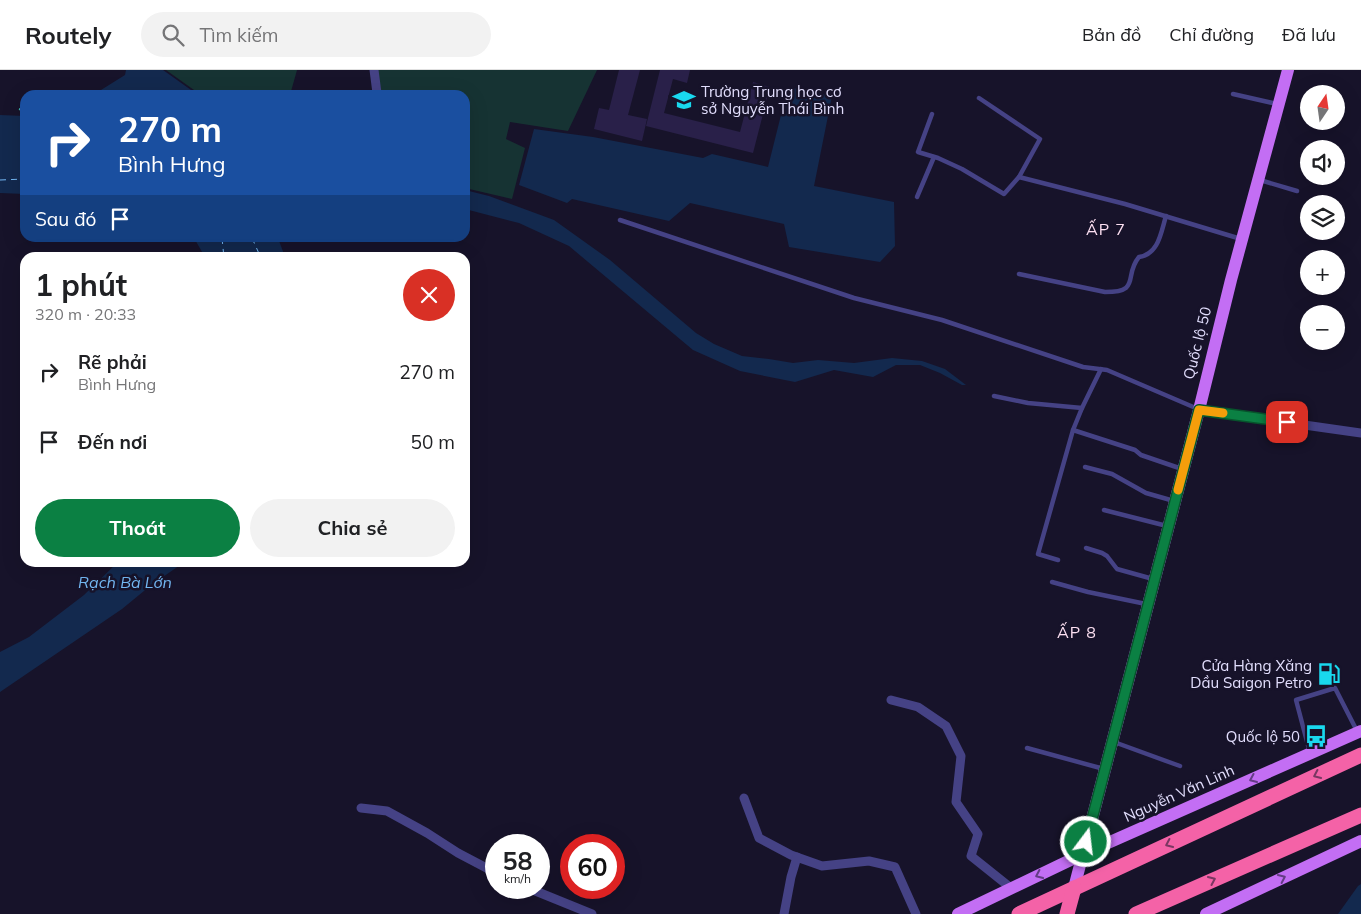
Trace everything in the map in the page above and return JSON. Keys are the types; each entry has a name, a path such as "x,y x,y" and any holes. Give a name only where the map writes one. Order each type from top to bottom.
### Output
{"highway":[{"path":"1020,914 1361,755"},
{"path":"1136,914 1361,815"},
{"name":"Quốc lộ 50","path":"1067,914 1074,888"}],"main road":[{"name":"Quốc lộ 50","path":"1074,888 1199,410 1231,280 1288,70"},
{"name":"Nguyễn Văn Linh","path":"958,914 1083,854 1359,731"},
{"path":"1206,914 1361,841"}],"street":[{"path":"374,70 377,90"},
{"path":"1199,410 1361,433"},
{"path":"891,700 918,707 946,726 961,756 956,802 978,834 971,856 1011,888"},
{"path":"744,798 759,838 797,857 822,866 869,861 896,867 916,914"},
{"path":"361,808 387,811 458,853 485,866"},
{"path":"784,914 797,857"},
{"path":"550,897 590,914"}],"lane":[{"path":"1233,94 1279,104"},
{"path":"932,114 918,152 962,169 1004,194 1019,177 1040,139 979,98"},
{"path":"917,197 934,157"},
{"path":"1019,177 1126,204 1242,240"},
{"path":"1258,180 1297,191"},
{"path":"1019,274 1105,292 1118,292 1129,284 1139,257 1152,252 1156,246 1166,216"},
{"path":"620,220 854,298 942,320 1083,367 1107,370 1199,410"},
{"path":"1058,560 1038,554 1074,430 1082,408 1101,369"},
{"path":"994,396 1028,403 1082,408"},
{"path":"1074,430 1135,450 1141,455 1183,470"},
{"path":"1085,466 1112,474 1146,493 1175,501"},
{"path":"1104,510 1168,527"},
{"path":"1086,548 1107,556 1117,569 1155,580"},
{"path":"1052,582 1148,605"},
{"path":"1310,753 1296,700 1335,688 1359,731"},
{"path":"1112,742 1180,766"},
{"path":"1028,748 1105,769"}],"green space":[{"path":"166,70 297,70 291,90 194,90"},
{"path":"377,70 597,70 568,131 510,122 506,139 525,148 512,199 470,189 470,90 380,90"}],"water":[{"path":"126,70 163,70 191,90 101,90 125,75"},
{"path":"788,87 832,96 814,186 894,202 895,246 880,262 789,247 784,224 690,203 669,221 572,199 567,203 519,185 534,129 593,137 703,158 712,154 768,167"},
{"path":"0,115 20,116 20,194 0,193"},
{"path":"470,191 489,196 554,220 610,260 696,333 714,344 742,356 793,363 818,360 854,363 892,358 922,361 945,369 966,385 962,385 920,365 896,365 873,377 834,370 795,382 740,371 693,350 569,246 519,223 470,210"},
{"path":"196,242 279,242 283,252 202,252"},
{"name":"Rạch Bà Lớn","path":"113,567 177,567 122,609 0,692 0,652 29,637 84,595"},
{"path":"1361,884 1361,914 1338,914 1358,886"}],"building":[{"path":"619,70 640,70 628,115 647,119 642,141 594,129 599,108 609,110"},
{"path":"660,70 690,70 687,83 673,79 664,113 740,132 753,82 770,87 753,153 646,126"}],"ferry route":[{"path":"0,180 20,179"},
{"path":"222,242 223,252"},
{"path":"254,242 258,252"}],"slow traffic":[{"path":"1178,490 1199,410 1223,413"}],"place":[{"name":"Trường Trung học cơ sở Nguyễn Thái Bình","path":"684,100"},
{"name":"Cửa Hàng Xăng Dầu Saigon Petro","path":"1329,674"},
{"name":"Quốc lộ 50","path":"1316,736"}],"district":[{"name":"ẤP 7","path":"1106,229"},
{"name":"ẤP 8","path":"1077,632"}],"route":[{"path":"1086,842 1199,410 1287,422"}]}
